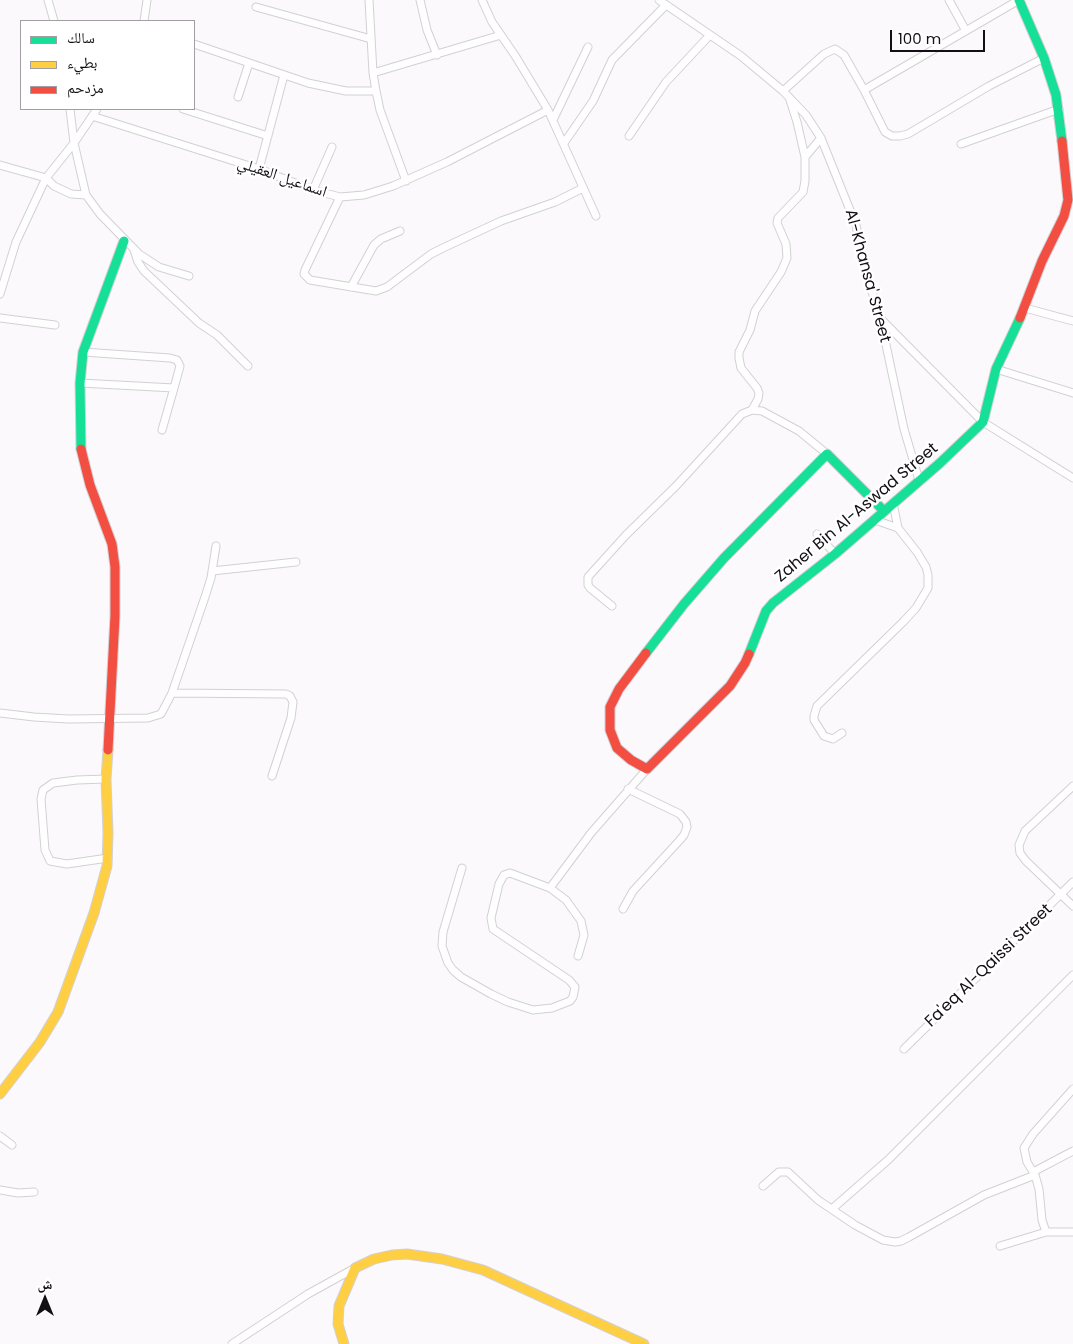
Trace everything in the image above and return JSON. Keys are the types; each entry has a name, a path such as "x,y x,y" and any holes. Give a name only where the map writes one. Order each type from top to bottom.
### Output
{"street":[{"path":"48,0 54,20"},
{"path":"144,20 147,0"},
{"path":"369,0 373,73 376,91 380,110 406,181"},
{"path":"420,0 427,30 437,55"},
{"path":"482,0 492,22 548,110 596,216"},
{"name":"Al-Khansa' Street","path":"659,0 665,6 741,56 786,93 806,115 821,138 856,225 865,270 880,317 904,429 919,480"},
{"path":"949,0 966,31"},
{"path":"864,90 1019,0 1044,58 1059,109 1071,200 1042,261 1025,308 996,369 984,422"},
{"path":"564,143 593,101 612,60 665,6"},
{"path":"256,7 371,39"},
{"path":"373,73 501,35"},
{"path":"629,136 666,82 710,35"},
{"path":"195,44 308,83 346,91 376,91"},
{"path":"553,120 588,47"},
{"path":"752,410 758,399 759,392 741,368 738,355 750,330 755,311 781,272 787,258 786,244 778,226 778,218 800,197 805,181 804,157 797,122 786,93 824,54 836,49 844,55 885,132 892,136 900,136 908,134 989,86 1044,58"},
{"path":"238,97 248,63"},
{"path":"260,169 284,75"},
{"path":"961,144 1059,109"},
{"path":"70,110 74,143 86,195 100,214 146,260 159,267 189,276"},
{"path":"0,294 16,242 46,178 74,143 96,110"},
{"path":"186,110 268,136"},
{"name":"اسماعيل العقيلي","path":"92,116 260,169 313,190 340,197 372,193 406,181 548,110"},
{"path":"804,157 821,138"},
{"path":"313,190 332,147"},
{"path":"0,165 46,178 54,186 67,193 86,195"},
{"path":"340,197 304,273 306,278 310,280 370,291 381,290 432,254 446,247 501,221 555,202 582,188"},
{"path":"352,287 374,245 381,239 400,231"},
{"path":"0,1094 40,1042 58,1012 104,883 108,858 106,779 115,616 114,554 90,485 82,454 80,437 80,383 83,352 124,240"},
{"path":"134,250 138,262 144,271 199,324 217,335 248,366"},
{"path":"1025,308 1073,321"},
{"path":"880,317 984,422 1073,478"},
{"path":"0,318 55,325"},
{"path":"83,352 174,359 180,363 162,430"},
{"path":"996,369 1073,393"},
{"path":"80,383 174,388"},
{"path":"612,606 590,588 588,577 742,414 752,410 762,411 785,422 811,440 884,511"},
{"name":"Zaher Bin Al-Aswad Street","path":"647,769 730,686 745,663 769,607 875,520 969,438 984,422"},
{"path":"550,888 590,833 647,769 631,760 617,748 610,730 610,707 619,689 633,668 684,604 724,558 827,454"},
{"path":"842,732 832,739 824,736 814,720 817,706 903,622 916,608 928,588 926,567 898,528 893,503"},
{"path":"875,520 898,528"},
{"path":"817,534 835,554"},
{"path":"0,713 60,719 148,718 159,716 164,711 172,693 205,597 216,546"},
{"path":"212,571 296,562"},
{"path":"172,693 277,694 290,696 293,702 290,718 272,776"},
{"path":"106,779 78,780 53,784 43,790 41,800 45,850 50,861 56,864 67,864 108,858"},
{"path":"1073,786 1025,830 1019,845 1020,853 1026,860 1073,906"},
{"path":"623,910 638,885 684,834 687,824 680,814 628,790"},
{"path":"462,868 443,932 442,946 448,963 460,977 508,1002 533,1010 552,1008 570,1001 573,997 575,987 569,980 495,932 491,927 491,918 499,884 506,873 514,873 550,888 566,900 582,921 584,934 578,956"},
{"name":"Fa'eq Al-Qaissi Street","path":"904,1049 1073,882"},
{"path":"832,1209 888,1160 1073,975"},
{"path":"1046,1232 1042,1220 1040,1189 1024,1153 1027,1141 1073,1088"},
{"path":"0,1136 12,1145"},
{"path":"763,1186 779,1172 788,1172 818,1200 855,1225 884,1240 901,1241 971,1202 1003,1186 1034,1174 1073,1151"},
{"path":"0,1190 18,1193 34,1192"},
{"path":"1000,1246 1046,1232 1073,1232"},
{"path":"232,1344 308,1294 355,1268 374,1259 408,1254 442,1259 483,1270 644,1344"},
{"path":"344,1344 338,1324 339,1306 355,1268"}],"traffic: fast":[{"path":"1019,0 1044,58 1056,95 1062,141"},
{"path":"81,449 80,383 83,352 124,241"},
{"path":"749,654 766,611 773,603 835,554 940,463 983,422 996,369 1020,318"},
{"path":"646,653 684,604 724,558 827,454 884,511"}],"traffic: slow":[{"path":"0,1094 40,1042 58,1012 94,913 107,866 106,779 108,750"},
{"path":"344,1344 338,1324 339,1306 355,1268 374,1259 407,1254 442,1259 483,1270 644,1344"}],"traffic: jam":[{"path":"1020,318 1042,261 1064,216 1068,200 1062,141"},
{"path":"81,449 90,485 112,544 115,567 115,616 108,750"},
{"path":"646,653 619,689 610,707 610,730 617,748 631,760 647,769 730,686 749,654"}]}
